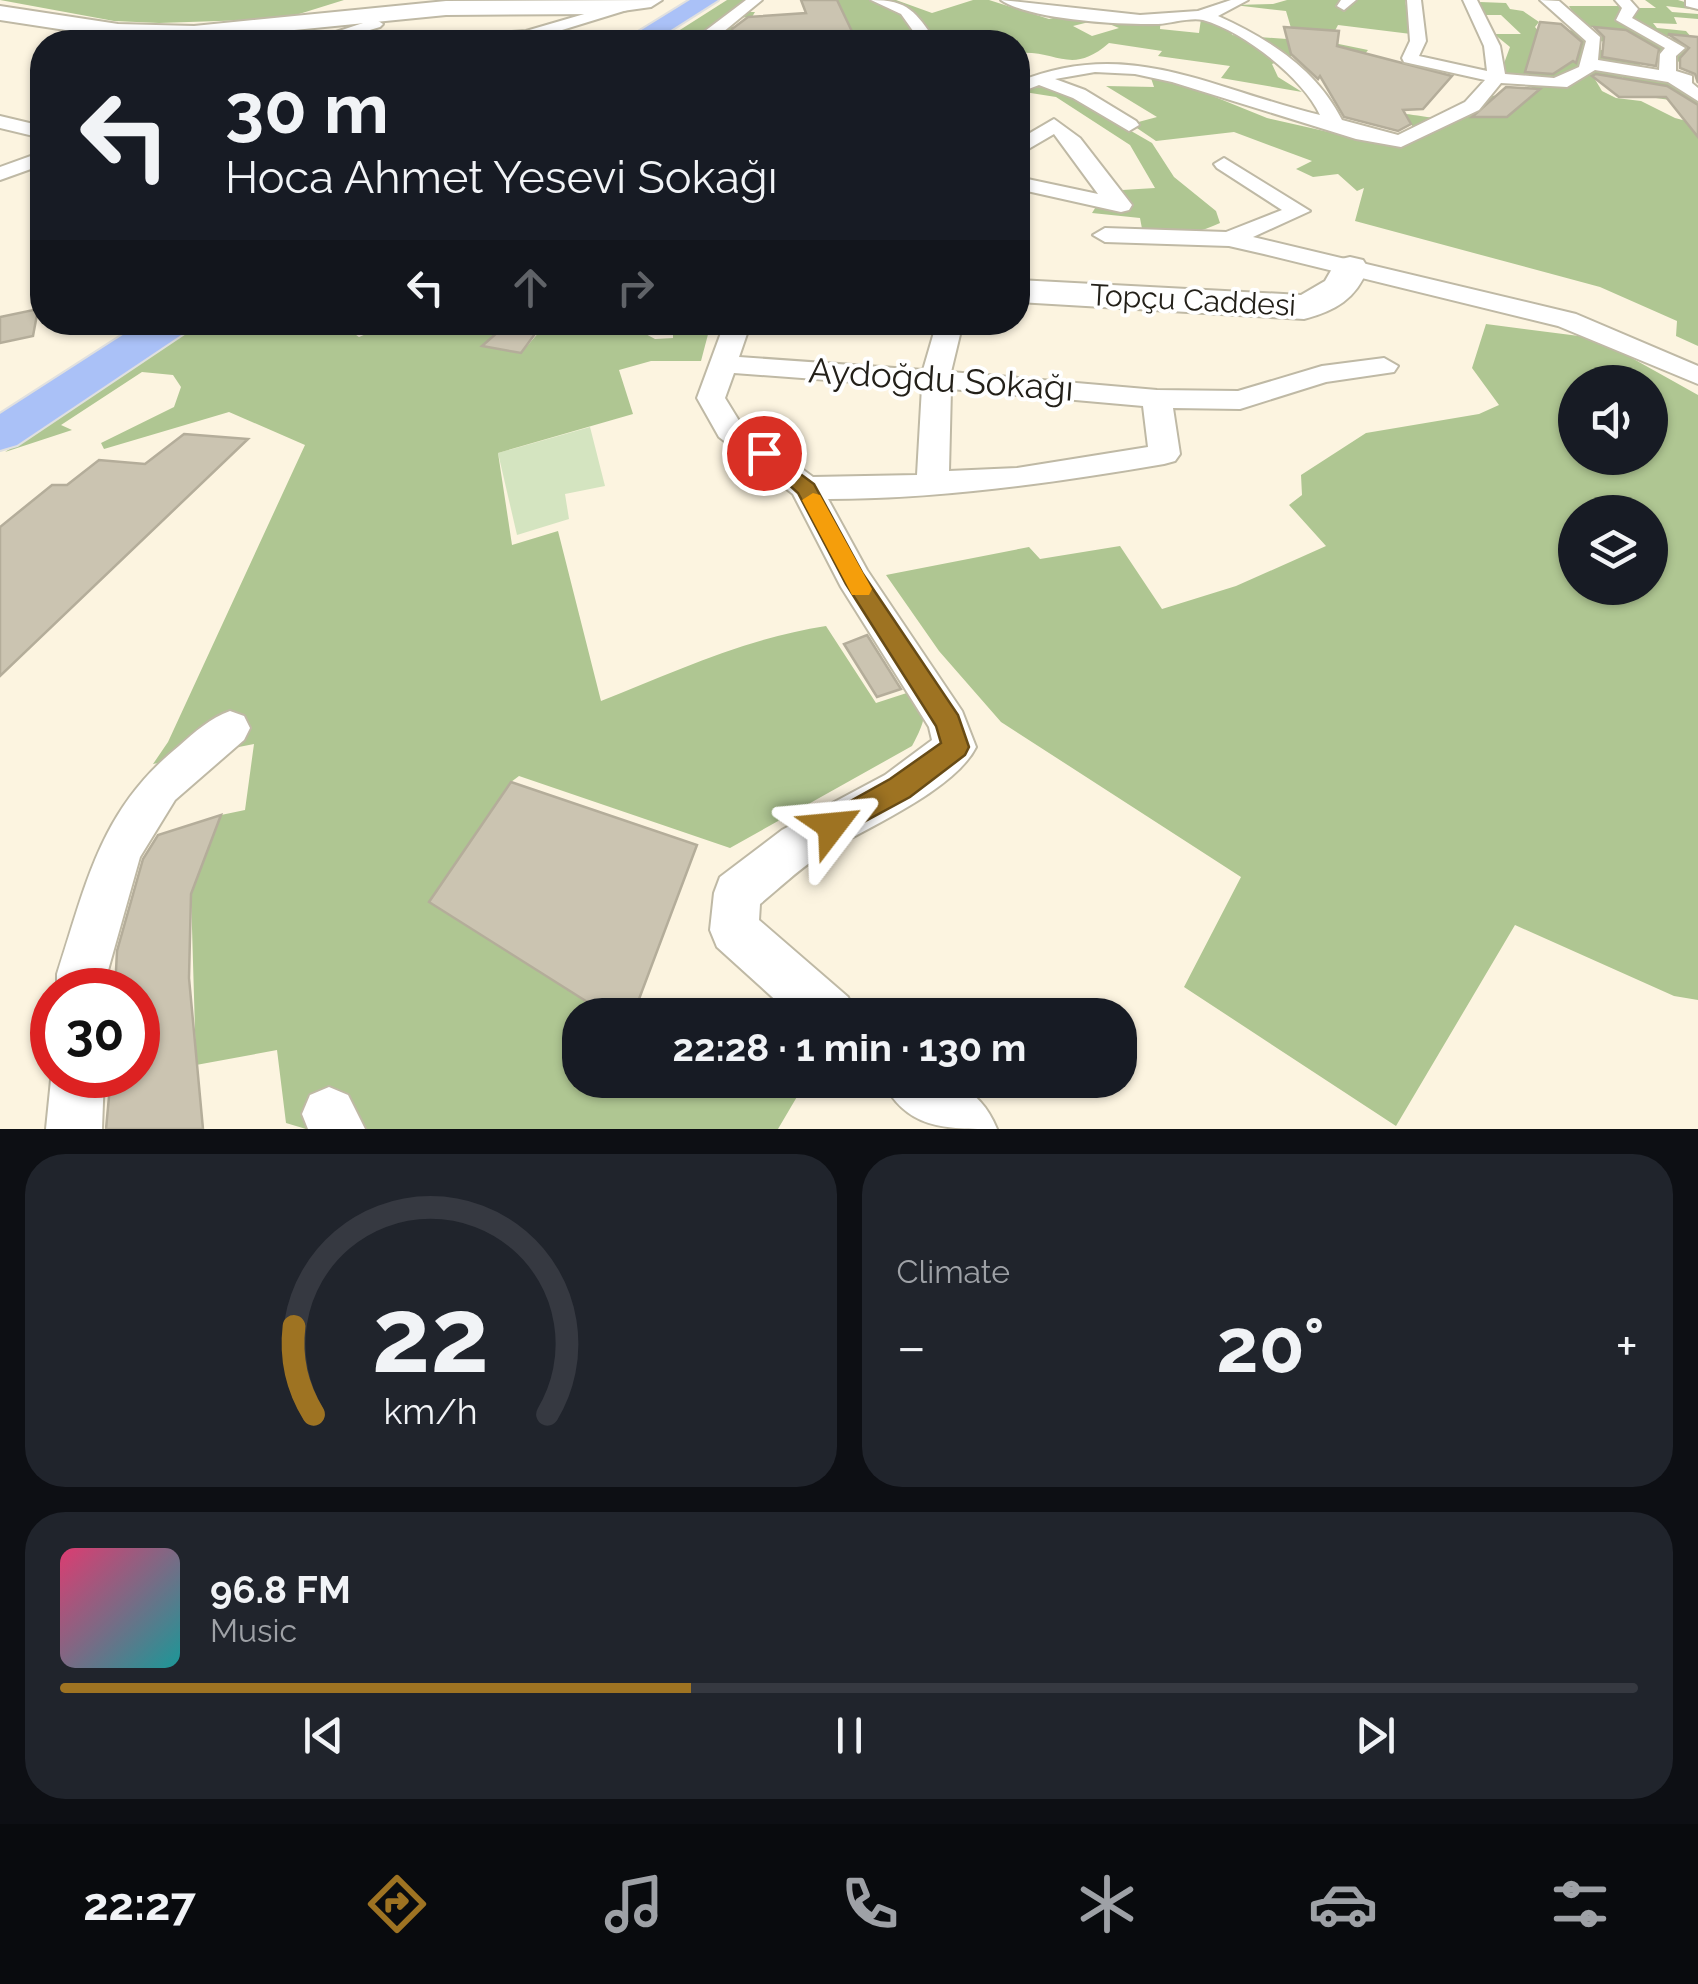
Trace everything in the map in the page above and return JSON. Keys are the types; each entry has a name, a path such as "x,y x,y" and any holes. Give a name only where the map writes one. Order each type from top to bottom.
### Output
{"main road":[{"path":"655,30 706,0"},
{"path":"671,30 721,0"},
{"path":"0,10 115,25 190,28 450,2 618,4"},
{"path":"228,30 475,6 618,4"},
{"path":"0,10 64,30"},
{"name":"Topçu Caddesi","path":"1030,292 1304,308 1331,298 1345,282 1350,268"},
{"path":"0,418 128,335"},
{"path":"0,435 152,335"}],"street":[{"path":"716,30 755,0"},
{"path":"878,0 906,11 920,30"},
{"path":"1008,0 1110,19 1204,15 1234,7 1241,0"},
{"path":"1414,0 1418,40 1410,58 1498,78 1568,82 1587,70 1594,40 1573,25 1567,12 1547,0"},
{"path":"1451,0 1471,0 1492,46 1498,78"},
{"path":"1622,0 1630,9 1624,20 1677,48 1666,60 1666,73 1698,96"},
{"path":"552,30 618,4"},
{"path":"1204,15 1250,36 1278,59 1325,100 1334,124"},
{"path":"355,30 375,24"},
{"path":"1588,64 1698,81"},
{"path":"1030,80 1089,67 1160,73 1293,117 1334,124 1364,136 1401,141 1472,106 1498,78"},
{"path":"1035,77 1079,94 1129,125"},
{"path":"0,122 30,129"},
{"path":"1030,141 1054,124 1069,134 1104,191 1121,205 1030,186"},
{"path":"0,174 30,163"},
{"path":"1224,164 1299,211 1229,239"},
{"path":"1104,235 1229,239 1567,320 1698,376"},
{"path":"734,335 710,398 730,430 806,488 854,578 948,723 956,747 900,788 798,845 737,893 734,930 811,998"},
{"path":"933,482 936,379 947,335"},
{"name":"Aydoğdu Sokağı","path":"724,364 1157,399 1240,400 1322,374 1384,366"},
{"path":"806,488 905,488 933,482 1016,478 1164,454 1157,399"},
{"path":"84,968 120,849 160,787 230,728"},
{"path":"74,1129 76,1098"},
{"path":"931,1098 969,1129"}],"green space":[{"path":"0,0 344,0 283,19 159,23 114,21"},
{"path":"727,0 746,0 731,12 755,12 752,17 731,18 717,30 680,30"},
{"path":"837,0 896,0 932,13 973,0 989,0 1049,19 1070,14 1093,21 1073,26 1092,36 1119,28 1092,17 1136,25 1161,16 1160,29 1199,33 1201,19 1230,22 1232,35 1287,39 1292,56 1272,64 1278,77 1302,92 1221,78 1230,66 1158,56 1162,51 1109,43 1096,53 1074,60 1030,53 1030,30 724,30 846,21"},
{"path":"1287,0 1405,0 1411,34 1338,25 1329,42 1368,50 1357,64 1291,28 1286,11 1234,5"},
{"path":"1645,0 1678,0 1698,6 1698,10 1666,6 1672,12 1698,14 1698,19 1674,17 1677,24 1653,23 1657,28 1686,31 1692,38 1665,36 1698,46 1681,62 1634,55 1643,69 1698,90 1698,104 1649,97 1622,77 1593,76 1602,91 1616,98 1641,101 1675,118 1698,124 1698,346 1676,336 1677,321 1600,287 1355,221 1364,188 1357,191 1338,174 1313,177 1296,169 1312,161 1234,132 1156,141 1131,124 1157,117 1106,86 1154,87 1150,75 1267,118 1395,147 1417,134 1405,114 1449,117 1492,96 1528,99 1539,90 1499,77 1510,47 1494,34 1521,34 1501,15 1483,15 1480,2 1506,3 1510,9 1523,11 1539,22 1535,27 1540,33 1575,30 1596,49 1623,54 1625,45 1594,40 1589,33 1612,35 1604,28 1580,26 1569,6 1618,6 1634,17 1638,8 1656,8"},
{"path":"1039,78 1152,143 1174,177 1216,211 1220,223 1183,234 1143,234 1140,218 1092,213 1106,191 1155,188 1130,145 1056,97 1030,93 1030,84"},
{"path":"1486,324 1579,336 1644,365 1558,365 1558,475 1668,475 1668,378 1698,395 1698,1000 1674,996 1515,925 1396,1126 1184,987 1241,877 1001,722 939,651 886,575 1029,547 1040,559 1120,546 1162,609 1236,586 1326,546 1289,505 1302,495 1301,475 1366,433 1479,414 1499,405 1472,368"},
{"path":"181,335 494,335 483,345 521,353 537,335 648,335 655,339 708,335 701,361 651,361 619,370 633,414 498,453 512,545 558,531 601,701 739,647 826,626 876,703 919,689 925,711 919,732 912,746 730,848 519,776 511,782 601,998 562,998 562,1098 796,1098 778,1129 306,1129 286,1123 277,1050 196,1065 191,894 221,815 245,810 254,744 153,764 168,742 305,445 229,412 104,449 101,443 174,407 181,387 173,375 142,372 61,425 72,430 5,452"},
{"path":"590,427 605,486 565,494 569,519 517,535 498,453"}],"building":[{"path":"801,0 837,0 851,30 732,30 748,17 806,13"},
{"path":"1540,22 1561,24 1582,42 1576,63 1573,61 1553,74 1525,72"},
{"path":"1284,27 1339,31 1337,46 1452,76 1423,109 1403,110 1411,124 1398,131 1344,117 1320,76 1318,79 1291,54"},
{"path":"1594,27 1626,30 1659,49 1656,66 1602,57 1604,37"},
{"path":"1668,34 1698,37 1698,83 1695,74 1680,68 1680,58 1689,48"},
{"path":"1592,76 1667,86 1698,105 1698,137 1666,97 1619,97"},
{"path":"1506,87 1540,89 1507,117 1472,117"},
{"path":"30,311 33,336 0,343 0,317"},
{"path":"494,335 534,335 521,353 482,346"},
{"path":"184,434 248,439 0,676 0,527 52,485 67,485 99,460 145,464"},
{"path":"867,635 901,689 877,697 844,644"},
{"path":"511,782 697,845 639,998 581,998 429,902"},
{"path":"221,815 191,894 189,978 203,1129 106,1129 109,1098 160,1098 160,968 116,968 117,951 143,859 158,835"}],"slow traffic":[{"path":"813,500 860,589"}],"route":[{"path":"764,453 806,488 854,578 948,723 956,747 900,788 832,826"}]}
